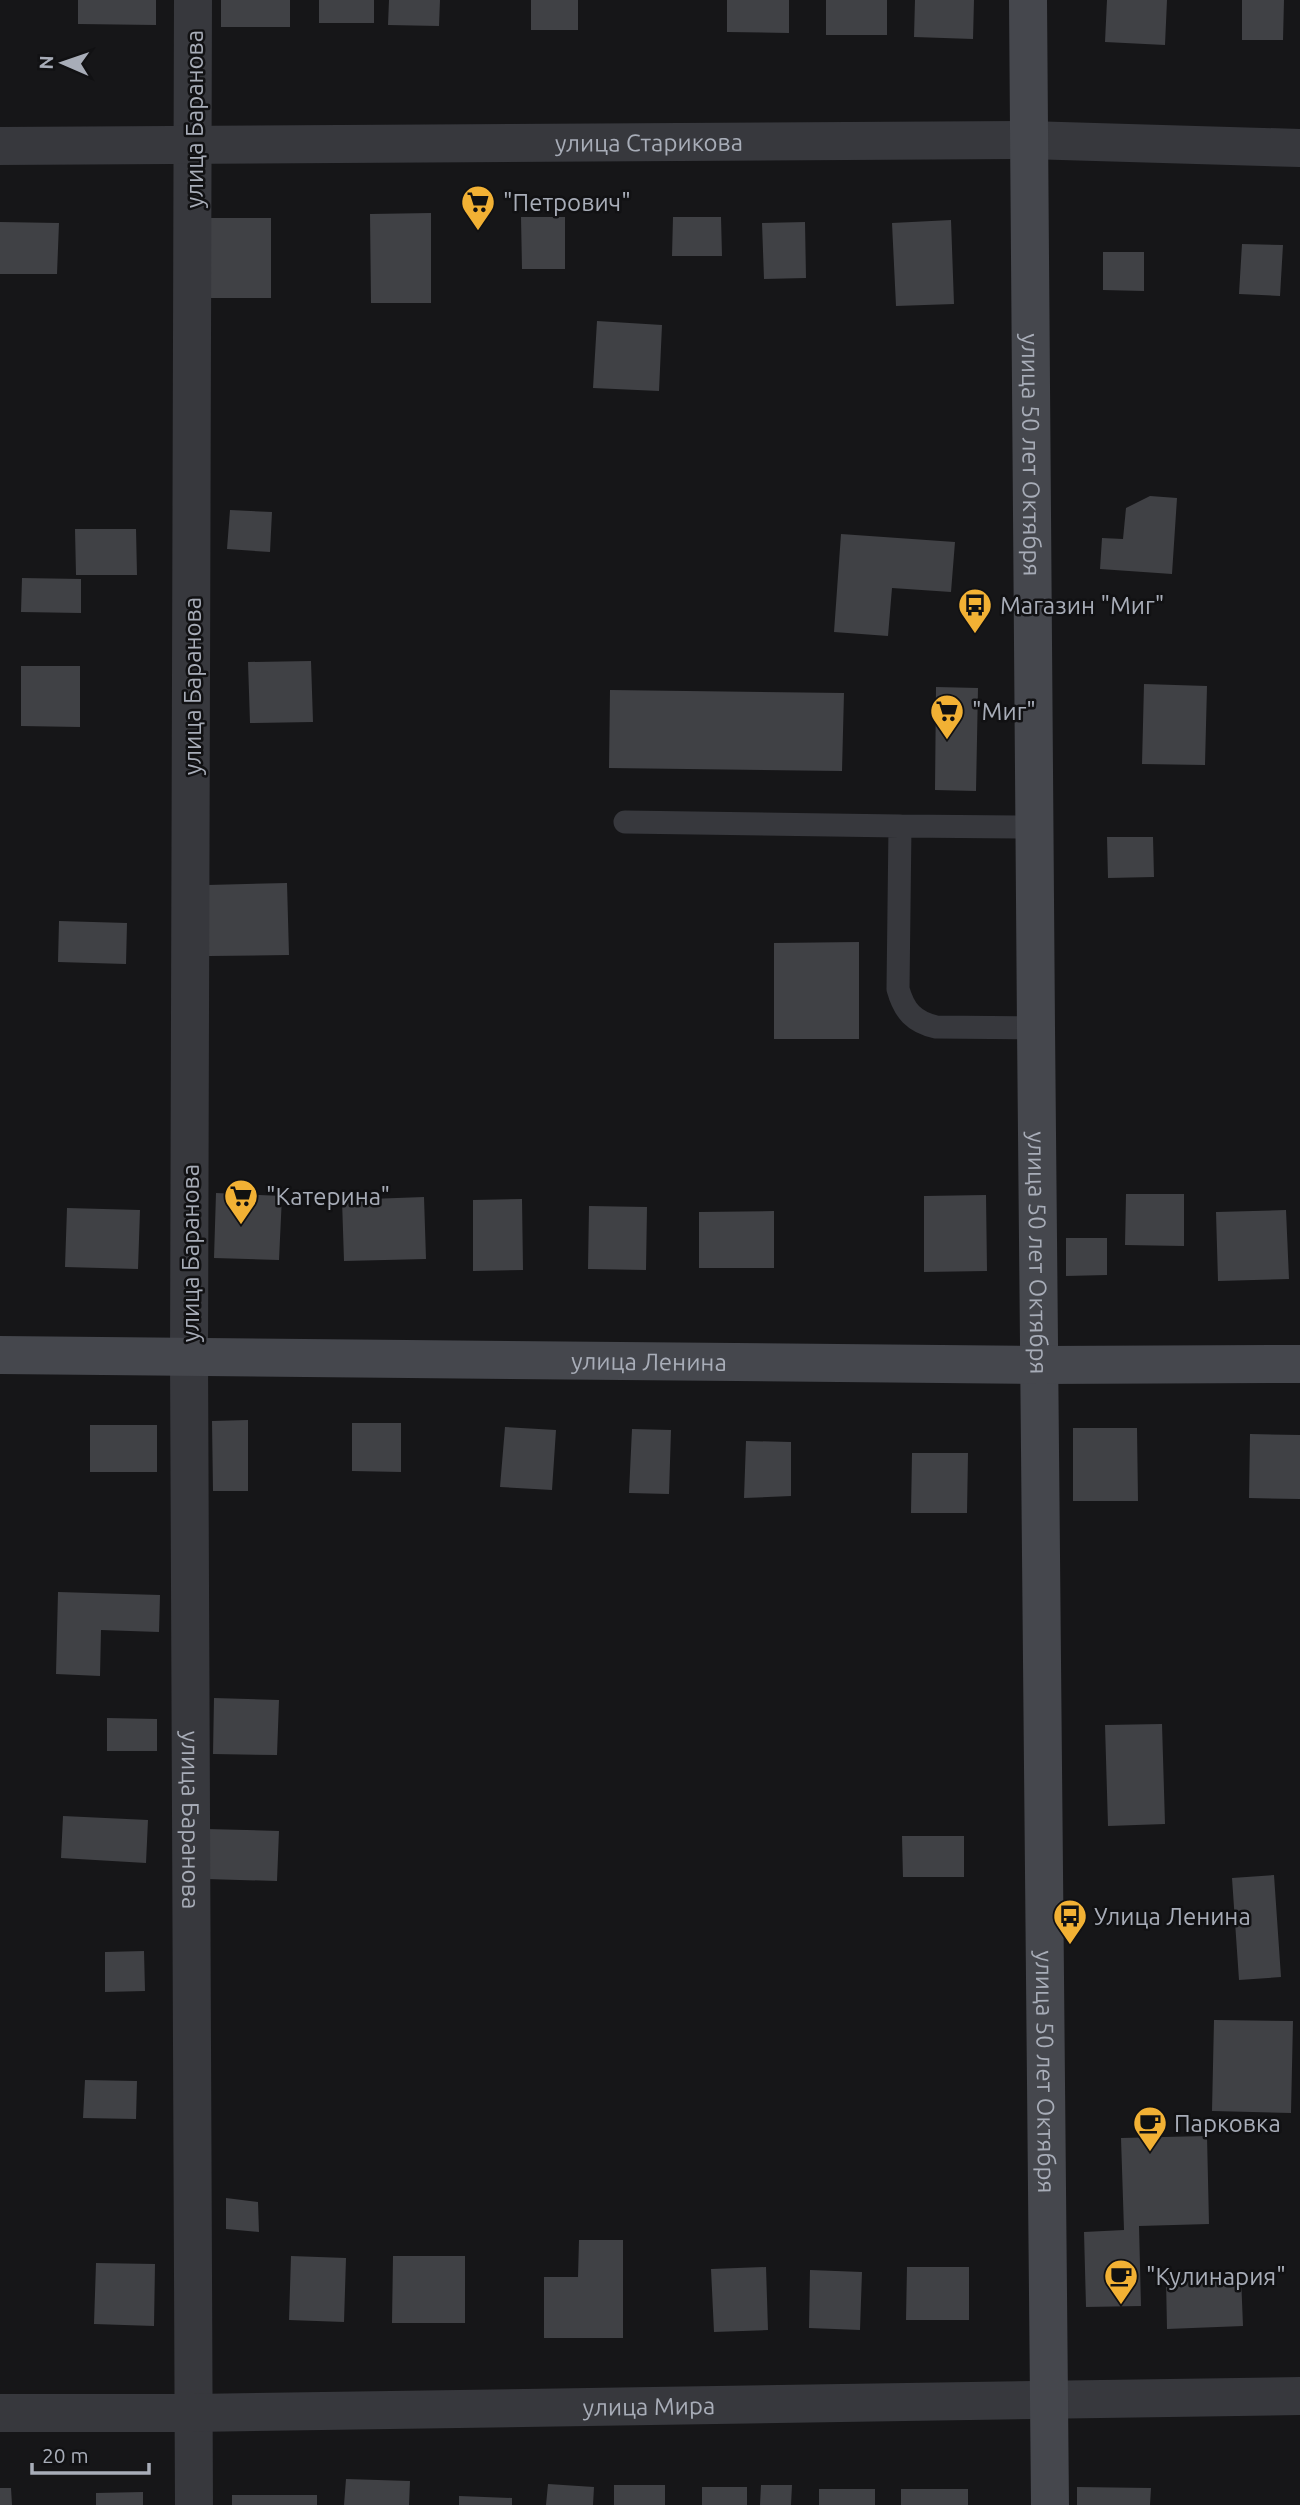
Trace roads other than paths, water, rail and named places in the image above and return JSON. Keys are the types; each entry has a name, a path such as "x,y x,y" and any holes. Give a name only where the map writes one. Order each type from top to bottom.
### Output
{"main road":[{"name":"улица 50 лет Октября","path":"1028,0 1051,2505"},
{"name":"улица Ленина","path":"0,1355 1300,1364"}],"street":[{"name":"улица Баранова","path":"193,0 189,1356 194,2505"},
{"name":"улица Старикова","path":"0,146 1028,140 1300,148"},
{"name":"улица Мира","path":"0,2413 193,2413 1300,2396"}],"lane":[{"path":"625,822 1034,827"},
{"path":"900,825 898,989 907,1012 924,1024 936,1027 1036,1028"}],"place":[{"name":"\"Петрович\"","path":"478,232"},
{"name":"Магазин \"Миг\"","path":"975,635"},
{"name":"\"Миг\"","path":"947,741"},
{"name":"\"Катерина\"","path":"241,1226"},
{"name":"Улица Ленина","path":"1070,1946"},
{"name":"Парковка","path":"1150,2153"},
{"name":"\"Кулинария\"","path":"1121,2306"}]}
